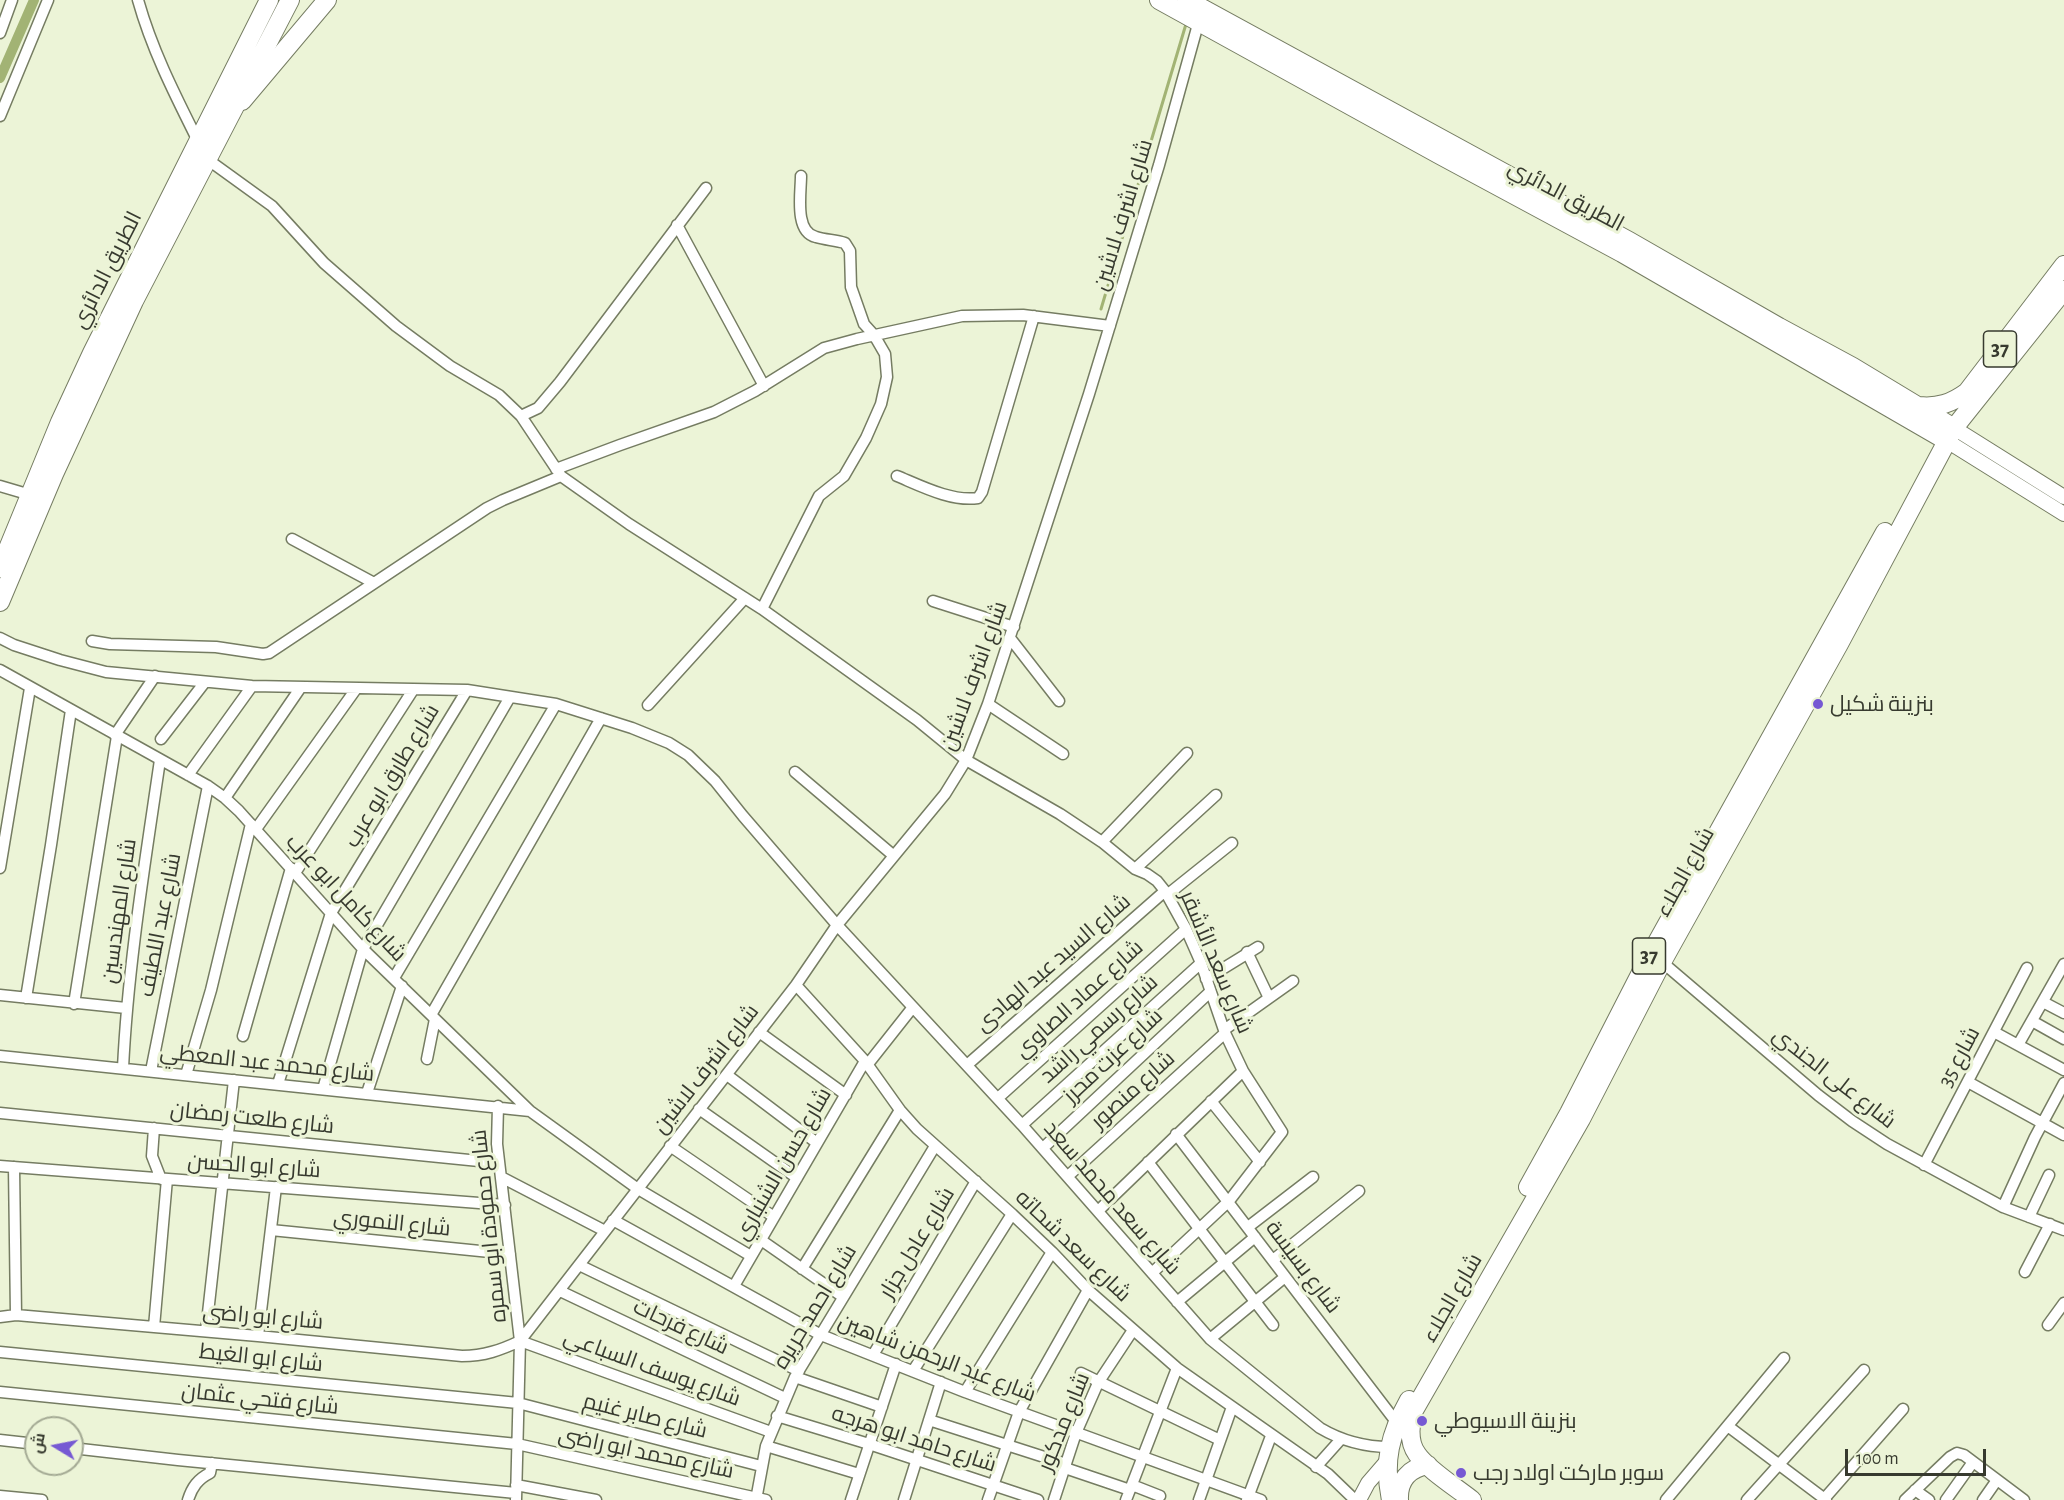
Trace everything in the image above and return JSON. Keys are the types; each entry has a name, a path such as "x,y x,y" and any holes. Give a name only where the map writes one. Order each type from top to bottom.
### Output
{"main road":[{"name":"الطريق الدائري","path":"0,602 92,353 269,0"},
{"name":"الطريق الدائري","path":"0,568 134,301 290,0"},
{"name":"الطريق الدائري","path":"228,119 327,0"},
{"name":"الطريق الدائري","path":"1184,8 1629,241 1918,406 1946,432"},
{"name":"الطريق الدائري","path":"1184,8 1440,155 1946,432"},
{"name":"37","path":"1918,406 1939,406 1967,392 2064,265"},
{"name":"37","path":"1946,432 2064,290"},
{"name":"شارع الجلاء","path":"1391,1500 1387,1483 1388,1454 1398,1423 1508,1236 1581,1119 1662,962 1946,432"},
{"name":"شارع الجلاء","path":"1428,1465 1416,1454 1412,1442 1413,1412 1508,1236 1651,953 1833,641"},
{"name":"37","path":"1428,1465 1472,1500"},
{"path":"1399,1500 1400,1489 1407,1475 1420,1466 1428,1465"}],"street":[{"path":"0,33 12,0"},
{"path":"0,116 48,0"},
{"path":"138,0 146,28 168,82 198,141"},
{"name":"شارع اشرف لاشين","path":"520,1341 796,985 837,925 945,794 966,760 1014,627 1159,165 1184,8"},
{"path":"207,159 272,206 324,263 396,326 450,366 499,395 521,416 558,473"},
{"path":"762,609 819,496 844,476 866,438 881,404 887,377 885,354 874,335 864,324 851,287 850,251 845,243 807,234 802,226 801,176"},
{"path":"521,416 538,408 546,400 706,188"},
{"path":"677,225 764,386"},
{"path":"92,642 216,647 269,653 488,508 620,445 714,412 764,386 824,348 962,316 1034,316 1110,326"},
{"path":"897,476 934,491 961,498 978,498 982,492 1034,316"},
{"path":"1946,432 2064,497"},
{"path":"1946,432 2064,514"},
{"name":"شارع سعد الأشقر","path":"558,473 629,524 762,609 917,720 966,760 1060,814 1102,842 1135,869 1147,874 1166,893 1186,929 1201,963 1225,1032 1243,1071 1281,1128 1281,1135 1260,1162"},
{"path":"0,486 37,497"},
{"path":"292,539 375,584"},
{"path":"648,705 745,598"},
{"path":"933,601 1014,627"},
{"name":"شارع سعد محمد سعد","path":"0,638 60,660 106,672 252,686 467,690 556,704 669,743 688,755 716,781 743,816 837,925 998,1098 1210,1339 1310,1422 1341,1439 1388,1454"},
{"path":"1010,638 1059,701"},
{"name":"شارع كامل ابو عرب","path":"0,670 208,786 225,798 254,826 363,950 530,1111 638,1189 751,1256"},
{"path":"75,1004 116,736 155,676"},
{"path":"161,739 205,682"},
{"path":"188,775 252,686"},
{"path":"225,798 301,687"},
{"path":"0,868 30,688"},
{"path":"186,1075 254,826 356,689"},
{"path":"243,1036 293,871 413,690"},
{"name":"شارع طارق ابو عرب","path":"278,1084 331,912 467,690"},
{"path":"323,1089 363,950 510,697"},
{"path":"367,1093 398,982 556,704"},
{"path":"988,704 1063,754"},
{"path":"26,998 71,710"},
{"path":"427,1059 433,1017 601,718"},
{"path":"1102,842 1187,753"},
{"name":"شارع المهندسين","path":"123,1068 126,1008 160,760"},
{"path":"795,772 894,856"},
{"name":"شارع عبد اللطيف","path":"151,1071 208,786"},
{"path":"1135,869 1216,795"},
{"name":"شارع السيد عبد الهادى","path":"967,1065 1166,893 1232,843"},
{"name":"شارع عماد الصاوي","path":"998,1098 1186,929"},
{"path":"1206,979 1246,952 1258,947"},
{"path":"1246,952 1269,998"},
{"name":"شارع على الجندي","path":"1662,962 1818,1095 1878,1138 2003,1207 2064,1230"},
{"name":"شارع رسمي راشد","path":"1022,1125 1201,963"},
{"name":"شارع 35","path":"1924,1165 2027,968"},
{"path":"2018,1045 2062,970"},
{"name":"شارع منصور","path":"1068,1176 1225,1032 1293,981"},
{"name":"شارع سعد شحاته","path":"796,985 867,1063 900,1110 935,1146 1052,1252 1088,1290 1177,1368 1339,1482 1361,1500"},
{"name":"شارع عزت محرز","path":"1043,1148 1210,992"},
{"path":"0,995 126,1008"},
{"path":"2043,1002 2064,1013"},
{"name":"شارع حسن الشنباري","path":"734,1286 846,1095 867,1063 913,1007"},
{"path":"2032,1021 2064,1039"},
{"path":"759,1032 846,1095"},
{"path":"1994,1032 2064,1070"},
{"name":"شارع محمد عبد المعطي","path":"0,1056 530,1111"},
{"path":"1098,1211 1243,1071"},
{"path":"727,1075 817,1143"},
{"path":"206,1331 234,1080"},
{"path":"1968,1082 2064,1135"},
{"path":"2003,1207 2042,1123 2064,1083"},
{"path":"1152,1274 1229,1201 1260,1162 1211,1101"},
{"name":"شارع حمودة ابو سمره","path":"498,1107 496,1124 499,1163 520,1341 516,1493"},
{"path":"699,1109 797,1179"},
{"path":"802,1269 900,1110"},
{"name":"شارع طلعت رمضان","path":"0,1113 499,1163"},
{"path":"154,1128 152,1156 164,1179 154,1327"},
{"name":"شارع بسيسة","path":"1176,1134 1398,1423"},
{"path":"670,1146 774,1217"},
{"name":"شارع احمد حريره","path":"759,1499 761,1466 766,1446 785,1398 797,1374 935,1146"},
{"path":"1148,1162 1273,1325"},
{"name":"شارع ابو الحسن","path":"0,1166 505,1204"},
{"path":"14,1167 16,1315"},
{"path":"2029,1216 2049,1175"},
{"path":"501,1177 605,1232"},
{"path":"1248,1227 1313,1177"},
{"name":"شارع عادل جزار","path":"873,1355 976,1181"},
{"path":"258,1336 276,1187"},
{"path":"1273,1260 1359,1191"},
{"path":"913,1371 1012,1214"},
{"name":"شارع عبد الرحمن شاهين","path":"614,1220 821,1335 965,1392 1206,1480 1248,1498 1261,1500"},
{"path":"2025,1272 2050,1224"},
{"name":"شارع النموري","path":"271,1230 510,1254"},
{"path":"1177,1302 1255,1237"},
{"path":"760,1240 843,1297"},
{"path":"965,1392 1052,1252"},
{"path":"579,1265 797,1374 882,1407"},
{"path":"1210,1339 1285,1277"},
{"path":"988,1500 1019,1412 1088,1290"},
{"name":"شارع فرحات","path":"560,1291 785,1398"},
{"path":"2048,1324 2062,1308"},
{"name":"شارع ابو راضى","path":"0,1317 16,1315 206,1331 462,1356 478,1356 520,1341"},
{"name":"شارع مدكور","path":"1054,1500 1076,1433 1098,1383 1133,1330"},
{"name":"شارع يوسف السباعي","path":"520,1341 771,1432"},
{"name":"شارع ابو الغيط","path":"0,1352 518,1403"},
{"path":"1666,1500 1784,1358"},
{"path":"851,1500 896,1364"},
{"path":"1129,1492 1177,1368"},
{"path":"1747,1500 1864,1370"},
{"path":"1081,1373 1220,1440"},
{"path":"904,1500 941,1382"},
{"name":"شارع فتحي عثمان","path":"0,1392 517,1444"},
{"name":"شارع صابر غنيم","path":"518,1403 761,1466"},
{"path":"1199,1500 1232,1407"},
{"path":"1729,1427 1825,1499 1903,1409"},
{"name":"شارع حامد ابو هرجه","path":"777,1416 992,1485 1014,1496 1038,1500"},
{"path":"929,1420 1065,1466 1129,1492 1160,1496"},
{"path":"1248,1498 1271,1436"},
{"path":"1316,1467 1341,1439"},
{"path":"0,1440 24,1443"},
{"name":"شارع محمد ابو راضى","path":"517,1444 759,1499"},
{"path":"766,1446 860,1474"},
{"path":"84,1449 212,1464 596,1500"},
{"name":"شارع الجلاء","path":"1361,1500 1368,1483 1388,1454"},
{"path":"1905,1500 1954,1454 1961,1454 1974,1462 2022,1499"},
{"path":"1946,1500 1974,1462"},
{"path":"188,1500 193,1486 199,1479 210,1473 212,1464"},
{"path":"1983,1500 1997,1480"},
{"path":"1915,1490 1929,1500"},
{"path":"0,1496 42,1500"}],"waterway":[{"path":"0,78 34,0"},
{"path":"1101,309 1186,24"}],"place":[{"name":"بنزينة شكيل","path":"1818,704"},
{"name":"بنزينة الاسيوطي","path":"1422,1421"},
{"name":"سوبر ماركت اولاد رجب","path":"1461,1473"}]}
